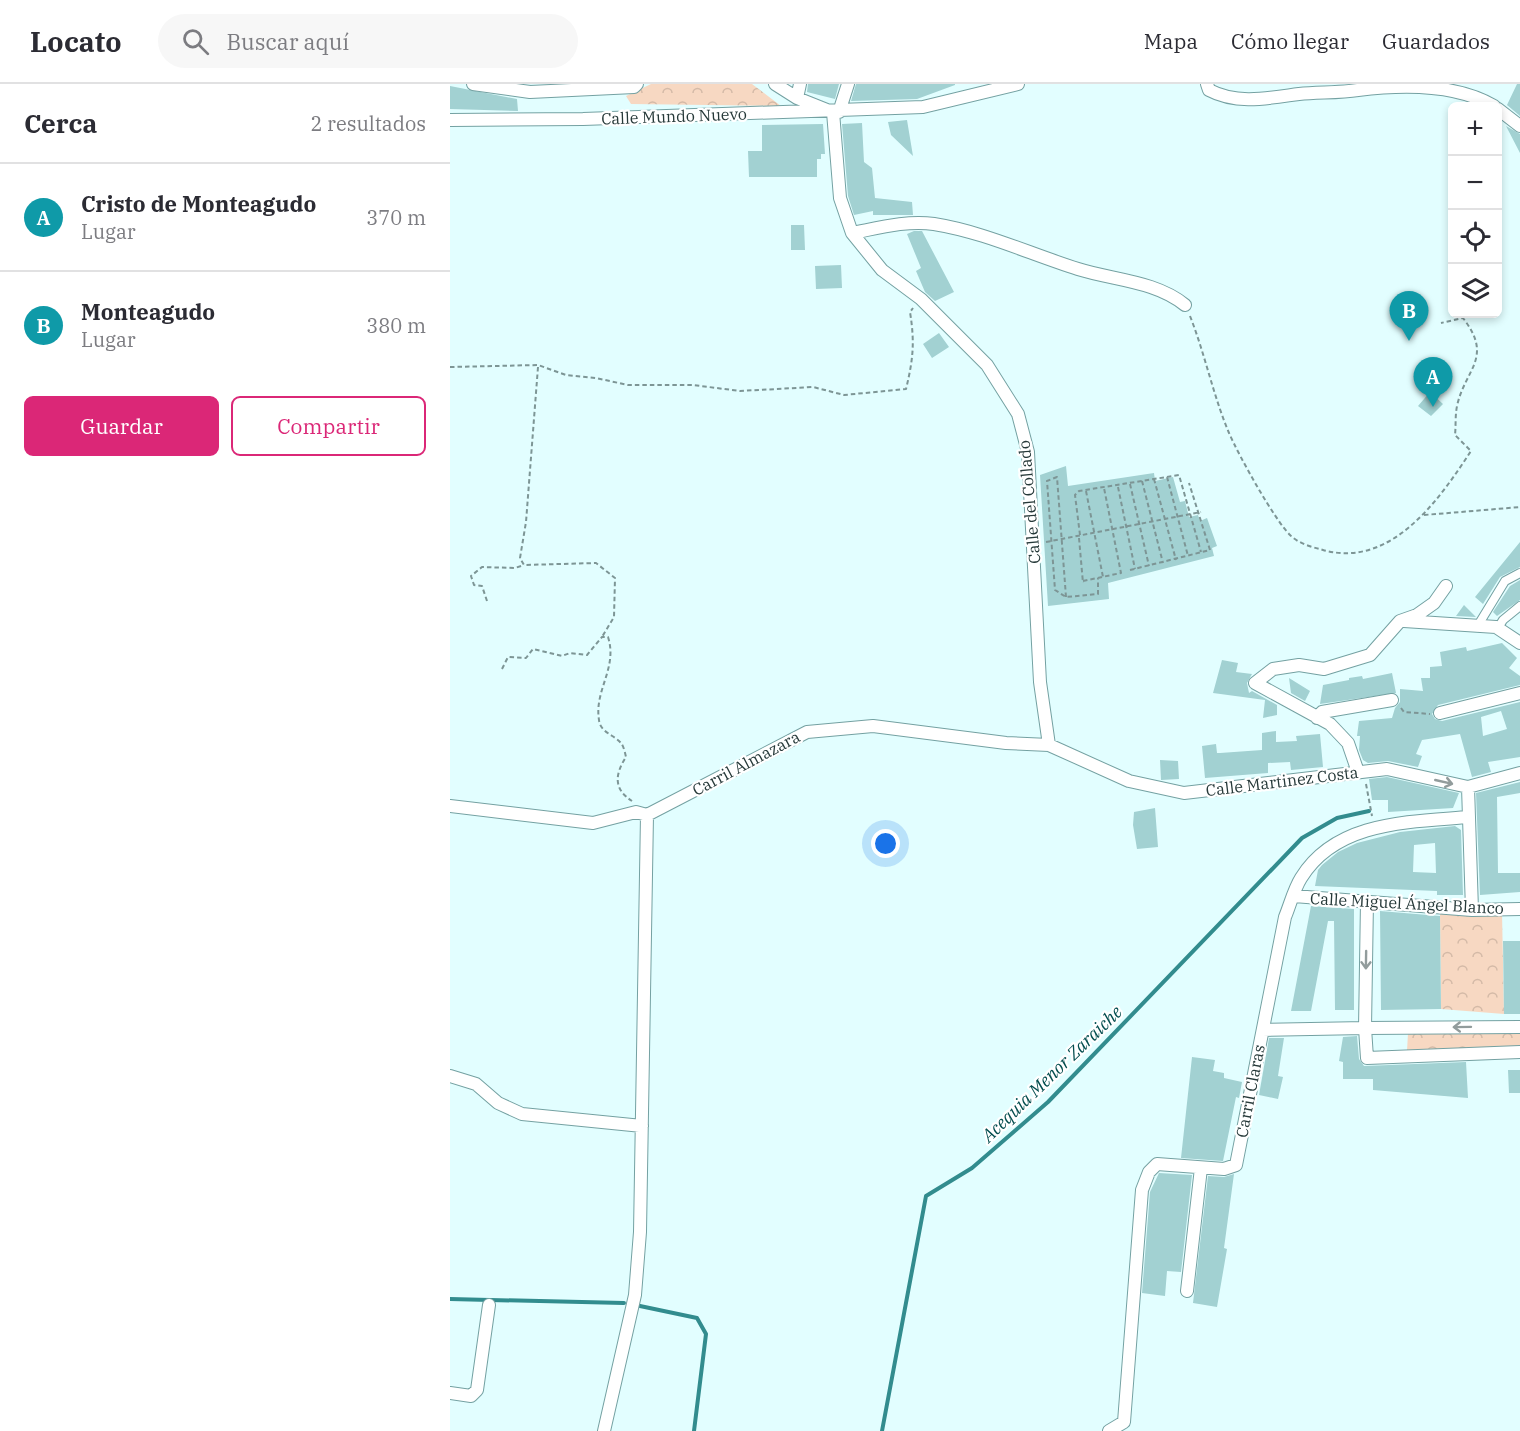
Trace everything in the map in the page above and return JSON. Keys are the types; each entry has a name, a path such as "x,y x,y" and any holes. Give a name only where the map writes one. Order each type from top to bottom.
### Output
{"street":[{"name":"Calle Mundo Nuevo","path":"473,84 530,92 634,87 637,84"},
{"path":"776,84 797,98 836,112 848,84"},
{"path":"797,98 801,84"},
{"name":"Calle Mundo Nuevo","path":"450,120 836,112 922,107 992,87 1018,84"},
{"path":"1207,84 1209,90 1215,93 1248,100 1382,86 1454,86 1480,95 1489,102"},
{"name":"Calle del Collado","path":"836,112 840,198 852,233 882,270 921,299 987,365 1018,414 1028,452 1040,682 1049,745"},
{"path":"1502,112 1520,126"},
{"path":"852,233 893,225 932,224 1007,242 1078,269 1171,293 1185,305"},
{"path":"1477,627 1504,581 1520,573"},
{"path":"1361,772 1348,743 1329,724 1281,695 1255,683 1273,669 1299,664 1324,669 1370,655 1400,621 1417,615 1434,603 1446,586"},
{"path":"1498,628 1503,620 1520,606"},
{"path":"1400,621 1498,628 1520,643"},
{"path":"1440,713 1520,693"},
{"path":"1317,718 1322,712 1397,704"},
{"name":"Carril Almazara","path":"450,806 593,823 641,814 807,732 873,726 1006,743 1049,745"},
{"name":"Calle Martinez Costa","path":"1049,745 1129,781 1184,793 1387,769 1468,787 1520,773"},
{"path":"1468,787 1472,910"},
{"path":"604,1431 635,1295 640,1232 641,814"},
{"name":"Carril Claras","path":"1109,1431 1124,1422 1142,1190 1149,1172 1157,1164 1224,1169 1236,1165 1285,917 1301,878 1329,846 1381,825 1469,817"},
{"name":"Calle Miguel Ángel Blanco","path":"1294,896 1472,910 1520,909"},
{"path":"1367,902 1365,1028 1367,1058 1520,1052"},
{"path":"1263,1030 1520,1027"},
{"path":"450,1076 476,1084 498,1103 522,1114 642,1126"},
{"path":"1187,1291 1201,1168"},
{"path":"450,1393 471,1396 477,1390 489,1305"}],"path":[{"path":"450,367 538,365 566,375 596,378 628,385 693,385 740,390 813,387 844,395 906,390 915,340 910,312 921,299"},
{"path":"1185,305 1202,347 1229,433 1291,536 1307,546 1335,554 1367,552 1384,546 1422,515 1472,451 1455,435 1457,405 1471,375 1478,346 1476,334 1463,318 1441,323"},
{"path":"524,565 520,558 526,522 538,365"},
{"path":"1104,488 1121,573 1083,582 1075,495 1086,491 1179,475 1201,552"},
{"path":"1066,597 1057,477 1047,481 1055,590 1066,597 1098,594 1098,578"},
{"path":"1167,477 1188,556"},
{"path":"1154,479 1176,560"},
{"path":"1141,481 1163,563"},
{"path":"1130,483 1149,566"},
{"path":"1131,570 1210,550 1200,512 1189,483"},
{"path":"1117,485 1135,569"},
{"path":"1086,491 1103,577"},
{"path":"1422,515 1520,507"},
{"path":"1034,544 1140,526 1200,512"},
{"path":"488,601 482,586 474,585 471,576 482,567 515,568 524,565 596,562 615,578 614,617 602,637 586,655 570,653 562,656 533,648 526,658 508,657 502,669"},
{"path":"602,637 608,637 612,645 610,672 600,695 598,722 608,735 622,744 626,757 618,770 616,782 624,796 633,802 641,814"},
{"path":"1397,704 1428,715 1440,713"},
{"path":"1361,772 1372,818"}],"green space":[{"path":"651,84 752,84 781,106 631,104 626,96"},
{"path":"1502,912 1504,1014 1441,1009 1440,913"},
{"path":"1520,1032 1520,1047 1407,1051 1408,1033"}],"building":[{"path":"808,84 839,84 835,99 807,92"},
{"path":"856,84 955,85 917,99 851,101"},
{"path":"1517,84 1520,84 1520,116 1507,105"},
{"path":"450,86 517,99 518,111 450,109"},
{"path":"907,120 913,156 891,135 888,122"},
{"path":"862,123 864,162 872,168 875,198 912,202 913,215 873,215 873,211 854,215 848,196 842,124"},
{"path":"823,124 825,154 821,154 821,159 817,159 817,177 749,177 748,151 762,151 762,125"},
{"path":"1506,126 1520,134 1520,153"},
{"path":"791,225 804,225 805,250 791,250"},
{"path":"922,231 954,292 935,301 925,292 916,271 921,268 907,234"},
{"path":"841,265 842,288 816,289 815,266"},
{"path":"939,333 949,347 932,358 923,344"},
{"path":"1430,392 1443,404 1431,416 1418,406"},
{"path":"1066,466 1068,486 1154,473 1155,481 1173,477 1180,502 1185,501 1189,517 1198,515 1200,521 1207,518 1217,546 1212,548 1214,556 1108,583 1109,599 1048,606 1040,475"},
{"path":"1520,542 1520,567 1500,577 1483,604 1475,597"},
{"path":"1520,580 1520,600 1497,616 1493,612 1510,586"},
{"path":"1464,605 1476,617 1456,616"},
{"path":"1502,643 1517,658 1509,668 1520,676 1520,685 1438,705 1432,714 1435,719 1442,721 1520,702 1520,757 1488,762 1491,772 1472,777 1460,734 1422,740 1416,754 1422,756 1418,767 1388,761 1368,763 1363,760 1359,750 1360,736 1357,736 1359,721 1392,718 1400,702 1400,689 1423,691 1421,678 1430,678 1430,667 1442,666 1440,652 1466,647 1467,651","holes":["1501,711 1507,729 1483,736 1481,717"]},
{"path":"1222,660 1238,663 1236,672 1252,674 1247,683 1249,693 1252,691 1277,705 1277,715 1263,718 1265,700 1213,693"},
{"path":"1392,673 1396,693 1320,704 1323,685 1349,680 1349,678 1362,676 1363,679"},
{"path":"1289,678 1310,691 1305,701 1291,693"},
{"path":"1276,731 1276,742 1297,741 1296,736 1320,734 1323,767 1291,770 1290,762 1268,763 1268,773 1205,778 1202,746 1216,744 1217,753 1262,750 1262,733"},
{"path":"1160,760 1178,761 1179,779 1161,780"},
{"path":"1387,777 1459,793 1453,808 1388,812 1388,800 1372,800 1369,779"},
{"path":"1520,782 1520,793 1497,797 1498,873 1520,873 1520,892 1480,895 1476,793"},
{"path":"1155,808 1158,847 1137,849 1133,825 1134,812"},
{"path":"1455,826 1461,830 1463,895 1437,895 1437,891 1315,886 1318,870 1338,852 1357,843 1400,832","holes":["1435,843 1436,873 1413,872 1414,845"]},
{"path":"1311,906 1354,909 1354,1010 1335,1010 1334,921 1328,921 1311,1011 1291,1011"},
{"path":"1380,911 1440,916 1441,1009 1381,1010"},
{"path":"1503,941 1520,941 1520,1014 1504,1014"},
{"path":"1357,1036 1359,1059 1364,1066 1466,1062 1468,1098 1373,1090 1373,1079 1343,1079 1343,1062 1339,1061 1343,1037"},
{"path":"1269,1038 1284,1038 1278,1076 1283,1077 1278,1099 1259,1095"},
{"path":"1192,1057 1215,1060 1213,1071 1224,1073 1224,1078 1242,1082 1239,1098 1236,1097 1223,1161 1181,1158"},
{"path":"1508,1070 1520,1070 1520,1093 1509,1093"},
{"path":"1159,1173 1192,1175 1181,1272 1167,1271 1165,1296 1142,1293 1150,1192"},
{"path":"1234,1174 1224,1248 1227,1249 1217,1307 1193,1303 1208,1176 1224,1177"}],"waterway":[{"name":"Acequia Menor Zaraiche","path":"882,1431 926,1196 972,1168 1048,1102 1302,838 1337,818 1369,811"},
{"path":"450,1299 624,1303"},
{"path":"640,1306 697,1318 706,1334 694,1431"}],"place":[{"name":"Monteagudo","path":"1409,341"},
{"name":"Cristo de Monteagudo","path":"1433,407"}]}
